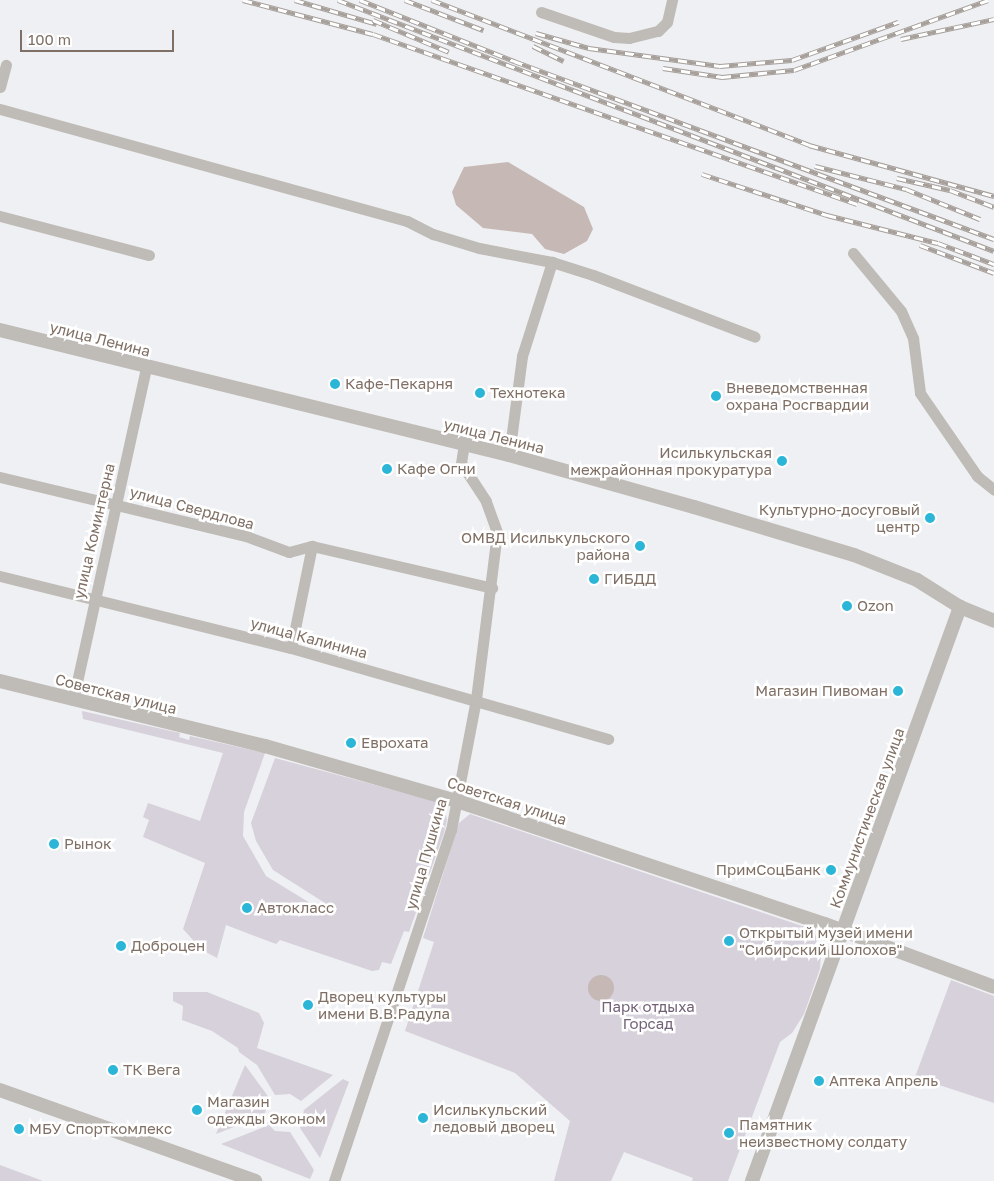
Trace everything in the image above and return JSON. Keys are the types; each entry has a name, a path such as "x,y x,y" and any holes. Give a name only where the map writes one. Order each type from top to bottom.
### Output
{"street":[{"path":"541,12 614,37 629,38 658,31 667,22 672,0"},
{"path":"0,87 6,65"},
{"path":"0,109 407,221 433,234 479,248 552,262 592,275 755,337"},
{"path":"0,216 149,255"},
{"path":"853,253 901,311 913,338 920,393 977,476 994,490"},
{"path":"509,455 522,356 552,262"},
{"name":"улица Ленина","path":"0,330 146,368 509,455 854,555 917,580 960,607 994,621"},
{"name":"улица Коминтерна","path":"73,700 146,368"},
{"name":"улица Пушкина","path":"334,1181 429,900 457,801 476,699 492,588 497,532 486,501 461,463 464,444"},
{"name":"улица Свердлова","path":"0,477 246,536 290,552 312,546 492,588"},
{"path":"291,648 312,546"},
{"name":"улица Калинина","path":"0,576 291,648 476,699 608,739"},
{"name":"Коммунистическая улица","path":"752,1181 844,932 960,607"},
{"name":"Советская улица","path":"0,681 271,748 457,801 844,932 994,987"},
{"path":"0,1090 255,1181"}],"green space":[{"path":"82,711 180,733 179,737 189,740 190,736 265,753 244,812 243,836 266,876 328,914 334,913 325,903 273,870 256,841 251,823 275,758 438,802 444,808 447,820 444,833 409,932 404,931 391,964 382,962 379,970 372,971 280,940 276,944 226,925 217,958 202,950 183,929 205,863 143,837 149,820 143,817 148,803 200,821 223,753 83,719"},
{"name":"Парк отдыха Горсад","path":"470,814 814,930 821,954 820,969 804,1014 792,1033 780,1042 728,1181 692,1181 693,1178 624,1152 611,1181 554,1181 570,1121 515,1073 405,1031 434,942 423,938 459,823"},
{"path":"951,980 994,996 994,1103 915,1077"},
{"path":"173,992 207,992 259,1013 264,1023 257,1048 333,1075 301,1101 290,1094 275,1095 257,1065 239,1052 238,1048 212,1031 182,1020 183,1006 173,1001"},
{"path":"245,1065 270,1099 264,1115 216,1134"},
{"path":"343,1079 349,1082 320,1158 300,1128 304,1110"},
{"path":"269,1125 275,1131 290,1132 314,1170 310,1179 221,1144"},
{"path":"0,1165 43,1181 0,1181"}],"shaded area":[{"path":"508,162 584,207 593,229 587,241 564,254 545,249 532,234 483,228 456,205 452,192 464,167"},
{"path":"601,975 610,979 614,988 610,997 601,1001 592,997 588,988 592,979"}],"railway":[{"path":"243,0 373,34 857,204"},
{"path":"295,0 377,24"},
{"path":"338,0 994,251"},
{"path":"360,0 514,61 994,239"},
{"path":"405,0 483,30"},
{"path":"432,0 809,145 994,196"},
{"path":"663,68 722,77 794,70 988,0"},
{"path":"901,39 994,19"},
{"path":"373,20 449,52"},
{"path":"536,33 589,48 720,66 792,60 898,22"},
{"path":"533,46 564,61"},
{"path":"815,166 906,189 980,219"},
{"path":"702,174 827,215 938,243 994,264"},
{"path":"897,178 950,190 994,207"},
{"path":"920,245 994,273"}],"place":[{"name":"Кафе-Пекарня","path":"335,384"},
{"name":"Технотека","path":"480,393"},
{"name":"Вневедомственная охрана Росгвардии","path":"716,396"},
{"name":"Исилькульская межрайонная прокуратура","path":"782,461"},
{"name":"Кафе Огни","path":"387,469"},
{"name":"Культурно-досуговый центр","path":"930,518"},
{"name":"ОМВД Исилькульского района","path":"640,546"},
{"name":"ГИБДД","path":"594,579"},
{"name":"Ozon","path":"847,606"},
{"name":"Магазин Пивоман","path":"898,691"},
{"name":"Еврохата","path":"351,743"},
{"name":"Рынок","path":"54,844"},
{"name":"ПримСоцБанк","path":"831,870"},
{"name":"Автокласс","path":"247,908"},
{"name":"Открытый музей имени \"Сибирский Шолохов\"","path":"729,941"},
{"name":"Доброцен","path":"121,946"},
{"name":"Дворец культуры имени В.В.Радула","path":"308,1005"},
{"name":"ТК Вега","path":"113,1070"},
{"name":"Аптека Апрель","path":"819,1081"},
{"name":"Магазин одежды Эконом","path":"197,1110"},
{"name":"Исилькульский ледовый дворец","path":"423,1118"},
{"name":"МБУ Спорткомлекс","path":"19,1129"},
{"name":"Памятник неизвестному солдату","path":"729,1133"}]}
